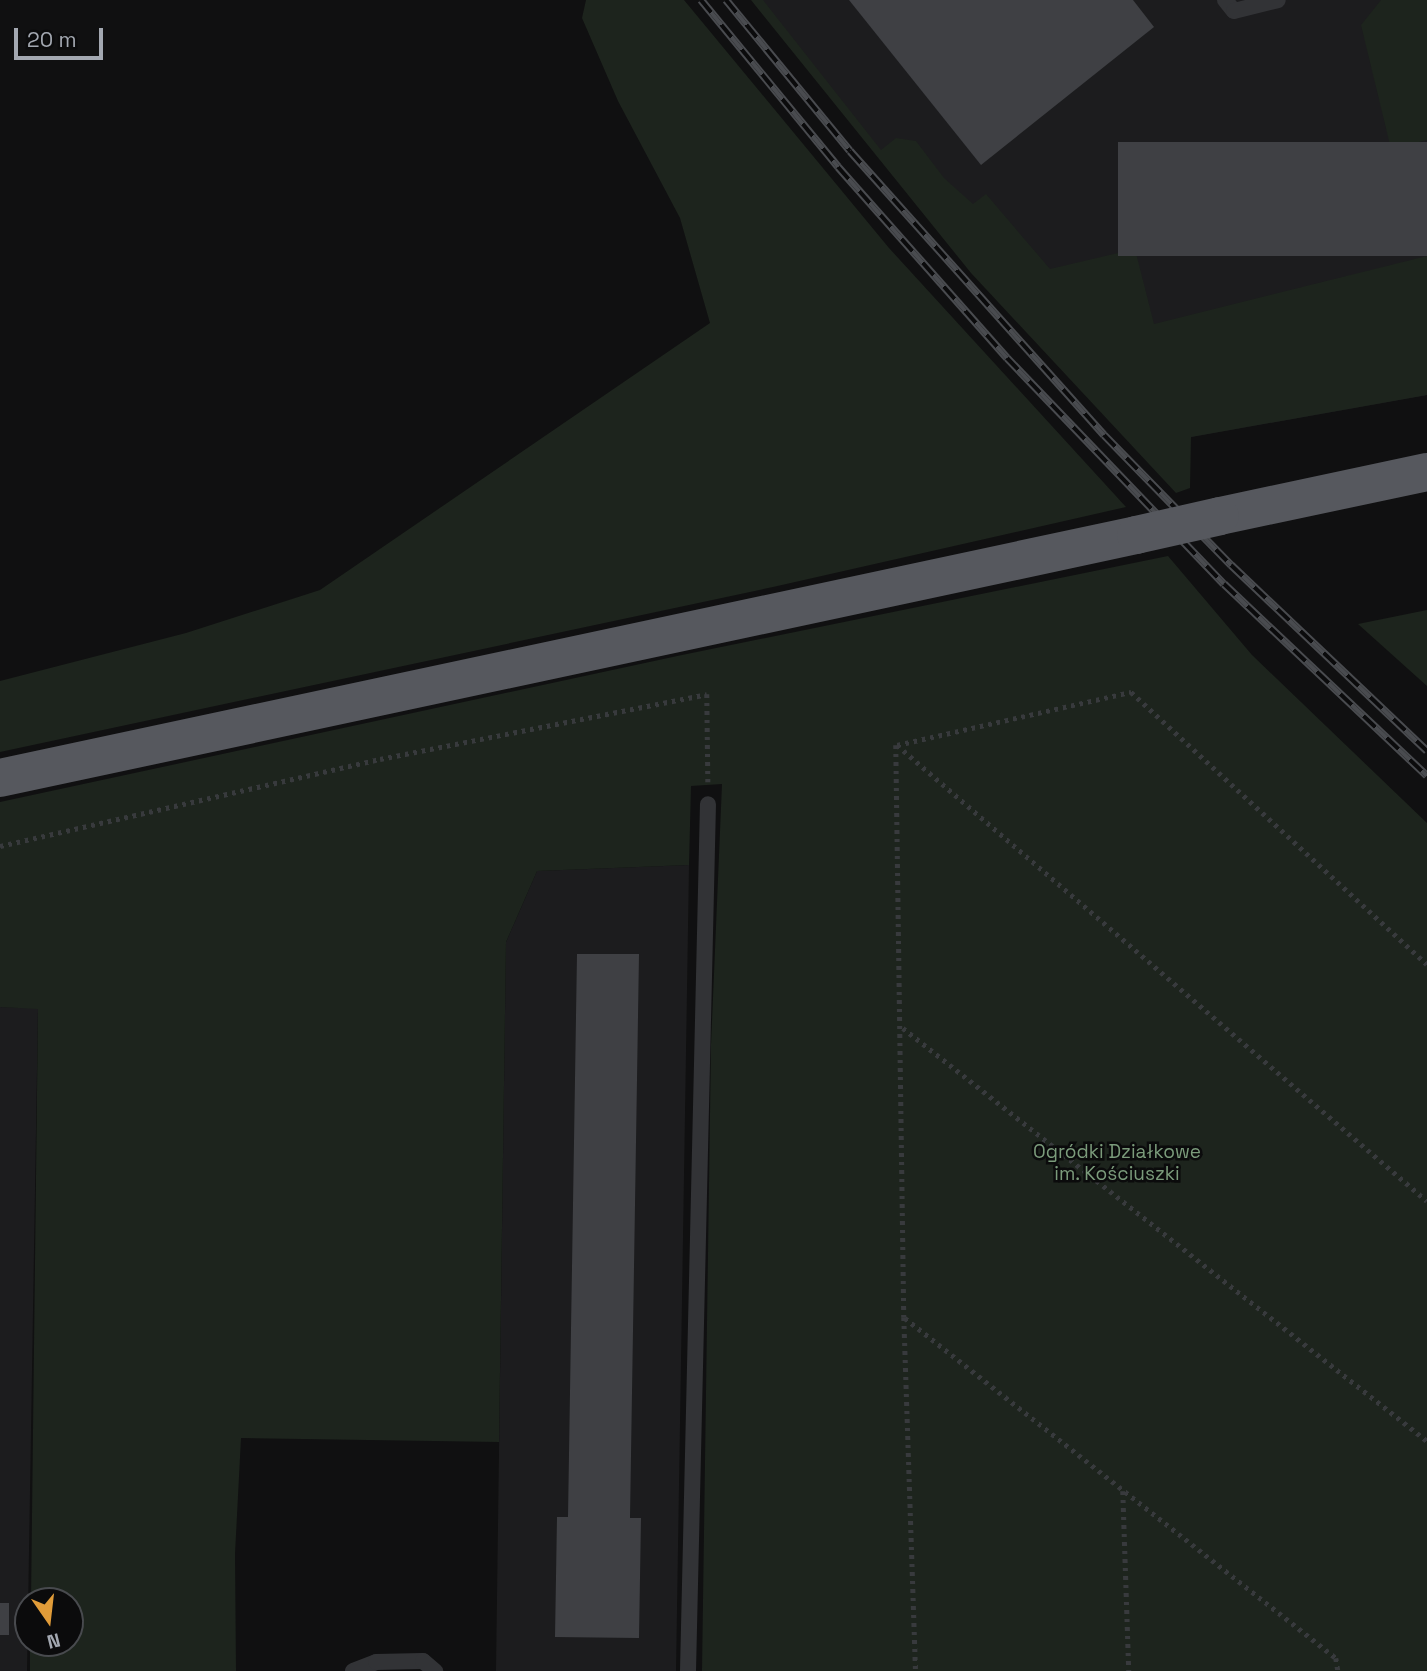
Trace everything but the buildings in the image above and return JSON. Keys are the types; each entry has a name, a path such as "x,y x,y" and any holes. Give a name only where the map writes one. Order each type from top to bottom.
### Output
{"highway":[{"path":"0,778 1427,472"}],"lane":[{"path":"1225,0 1234,11 1278,0"},
{"path":"688,1671 708,804"},
{"path":"353,1671 376,1662 423,1661 435,1671"}],"path":[{"path":"897,745 1131,692 1427,964"},
{"path":"0,846 380,759 707,694 708,804"},
{"path":"897,745 904,1317 916,1671"},
{"path":"897,745 1427,1201"},
{"path":"902,1028 1427,1441"},
{"path":"904,1317 1336,1658 1338,1671"},
{"path":"1124,1491 1129,1671"}],"shaded area":[{"path":"761,0 1427,0 1427,395 1191,437 973,208 881,152"},
{"path":"689,865 676,1671 496,1671 506,942 537,871"},
{"path":"0,1007 38,1008 28,1587 14,1587 14,1657 27,1657 27,1671 0,1671"}],"green space":[{"path":"586,0 684,0 889,248 1126,507 773,587 0,752 0,681 186,633 320,590 710,323 680,218 618,101 582,18"},
{"path":"751,0 763,0 881,150 896,138 916,141 944,178 973,204 986,194 1050,269 1135,249 1154,324 1427,256 1427,395 1191,437 1190,488 1176,493 971,273"},
{"path":"1381,0 1427,0 1427,140 1391,149 1361,25"},
{"name":"Ogródki Działkowe im. Kościuszki","path":"1168,556 1252,655 1427,823 1427,1671 702,1671 711,1045 722,784 691,786 689,865 537,871 506,942 499,1442 241,1438 235,1554 236,1671 30,1671 30,1657 84,1657 84,1587 31,1587 38,1009 0,1007 0,802 682,655"},
{"path":"1427,610 1427,686 1358,624"}],"railway":[{"path":"701,0 838,167 1007,358 1224,584 1427,776"},
{"path":"726,0 850,151 1104,435 1231,565 1427,751"}]}
